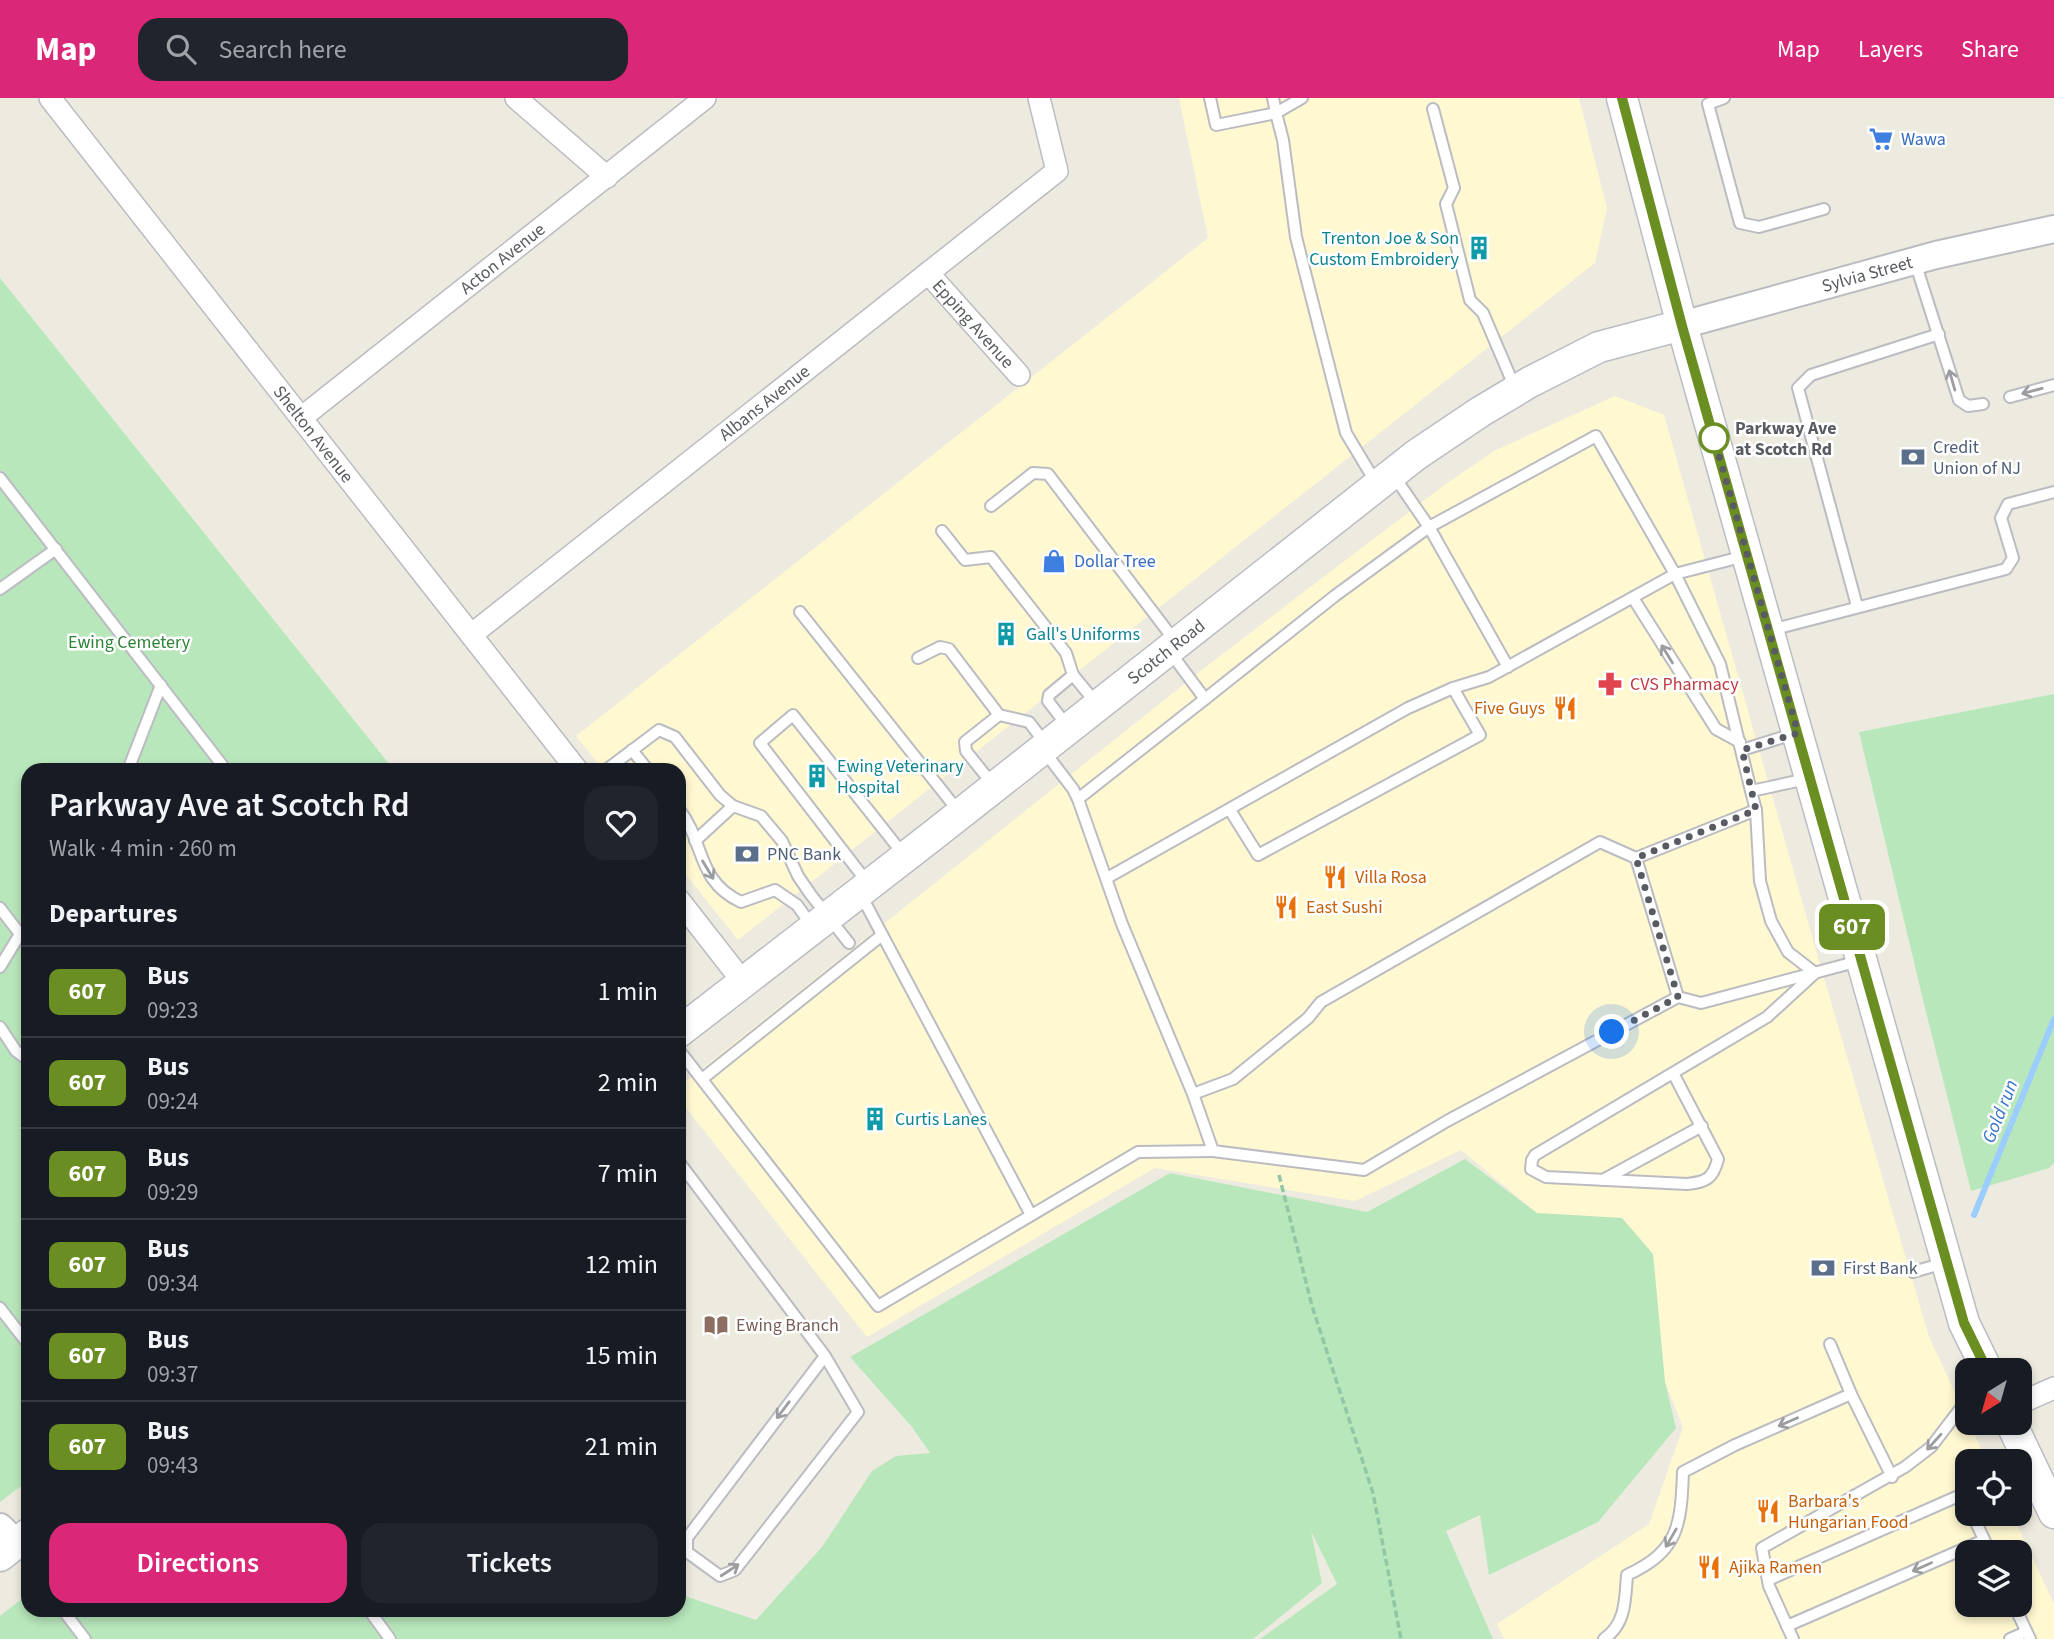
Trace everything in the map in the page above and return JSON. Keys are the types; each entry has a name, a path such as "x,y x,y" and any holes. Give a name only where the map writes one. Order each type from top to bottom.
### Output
{"main road":[{"path":"1622,98 1682,326 1964,1323 1981,1358"},
{"name":"Scotch Road","path":"686,1027 1385,480 1470,419 1599,347 1682,326"},
{"path":"2017,1435 2054,1513"}],"street":[{"name":"Shelton Avenue","path":"50,98 572,763"},
{"path":"516,98 607,177"},
{"name":"Acton Avenue","path":"300,418 705,98"},
{"name":"Albans Avenue","path":"471,635 1057,171 1039,98"},
{"name":"Sylvia Street","path":"1682,326 1936,255 2054,229"},
{"name":"Epping Avenue","path":"928,273 1019,375"},
{"path":"686,909 743,982"},
{"path":"2032,1398 2054,1388"}],"lane":[{"path":"1210,98 1216,125 1276,113 1302,98"},
{"path":"1273,98 1283,140 1296,237 1346,433 1429,527 1508,667"},
{"path":"1724,98 1708,104 1740,223 1759,227 1824,209"},
{"path":"1433,109 1454,188 1446,204 1470,300 1483,313 1516,391"},
{"path":"1915,262 1959,400 1968,405 1983,404"},
{"path":"1857,606 1798,388 1811,375 1939,334"},
{"path":"2010,397 2054,385"},
{"path":"1078,799 1336,595 1429,527 1596,436 1675,574 1720,664 1756,810 1760,881 1771,921 1788,953 1815,974"},
{"path":"991,506 1033,472 1048,474 1172,647 1205,699"},
{"path":"0,478 221,763"},
{"path":"1769,631 2006,569 2013,558 2001,518 2008,504 2054,492"},
{"path":"942,531 965,560 991,557 1066,653 1073,675 1098,705"},
{"path":"0,589 56,549"},
{"path":"1107,878 1408,708 1453,688 1489,677 1675,574 1748,556"},
{"path":"1633,598 1716,729 1741,746 1798,733"},
{"path":"800,612 960,814"},
{"path":"918,658 940,647 949,649 999,715 1029,722 1053,741"},
{"path":"1073,675 1049,695 1053,741 1078,799 1122,924 1194,1094 1213,1150"},
{"path":"131,763 161,685"},
{"path":"1230,810 1258,855 1480,735 1453,688"},
{"path":"905,857 793,715 760,743 864,889 882,935 1031,1215"},
{"path":"994,787 966,751 965,742 999,715"},
{"path":"615,763 659,730 675,737 720,795 733,806 761,816 782,841 820,923"},
{"path":"632,750 642,763"},
{"path":"1751,791 1810,778"},
{"path":"695,841 733,806"},
{"path":"1194,1094 1233,1079 1308,1018 1321,1002 1600,842 1636,858 1756,810"},
{"path":"686,818 707,871 726,895 741,902 775,890 849,943"},
{"path":"1636,858 1678,997"},
{"path":"0,908 21,929"},
{"path":"702,1079 882,935"},
{"path":"0,967 21,936"},
{"path":"686,1059 878,1306 1138,1152 1213,1150 1364,1170 1447,1121 1678,997 1701,1003 1862,961"},
{"path":"1673,1073 1718,1159 1715,1173 1703,1182 1687,1184 1546,1177 1531,1169 1532,1160 1673,1073 1766,1017 1815,974"},
{"path":"0,1027 21,1055"},
{"path":"1603,1180 1702,1126"},
{"path":"686,1171 824,1356 858,1412 735,1570 720,1576 688,1552 687,1538 824,1356"},
{"path":"1913,1272 1947,1262"},
{"path":"0,1308 21,1335"},
{"path":"1830,1344 1850,1394 1892,1477"},
{"path":"1605,1639 1616,1631 1625,1608 1627,1575 1648,1565 1669,1545 1678,1525 1683,1472 1735,1445 1850,1394"},
{"path":"1793,1639 1768,1580 1762,1548 1892,1477 1931,1447 1955,1416"},
{"path":"1768,1580 1955,1502"},
{"path":"1978,1526 1984,1540"},
{"path":"1787,1626 1955,1553"},
{"path":"69,1617 85,1639"},
{"path":"374,1617 390,1639"},
{"path":"2010,1639 2028,1635 2020,1617"}],"path":[{"path":"1275,1160 1312,1306 1373,1493 1401,1639"}],"shaded area":[{"path":"1179,98 1579,98 1607,208 1595,263 738,940 686,875 686,763 597,763 576,736 1208,238"},
{"path":"1615,396 1664,415 1929,1337 1955,1392 1955,1435 1975,1435 1981,1449 1955,1449 1955,1526 2018,1526 2024,1540 1955,1540 1955,1617 2032,1617 2032,1557 2054,1604 2054,1639 1504,1639 1497,1624 1649,1524 1683,1427 1665,1382 1653,1254 1622,1218 1537,1213 1461,1150 1355,1201 1155,1168 867,1337 686,1108 686,1081 1212,662 1443,486 1494,451"}],"green space":[{"name":"Ewing Cemetery","path":"0,278 388,763 21,763 21,1486 0,1502"},
{"path":"2054,694 2054,1163 2049,1168 1971,1191 1859,732"},
{"path":"1465,1159 1537,1213 1622,1218 1653,1254 1665,1382 1676,1428 1598,1522 1489,1575 1480,1515 1446,1531 1493,1639 1260,1639 1337,1584 1311,1531 1322,1583 1253,1639 0,1639 0,1616 21,1600 21,1617 686,1617 686,1596 756,1620 822,1547 872,1471 896,1456 930,1453 912,1427 850,1357 1170,1173 1367,1212"}],"waterway":[{"name":"Gold run","path":"1974,1215 2054,1019"}],"bus line":[{"name":"607","path":"1622,98 1682,326 1964,1323 1981,1358"}],"place":[{"name":"Wawa","path":"1881,139"},
{"name":"Trenton Joe & Son Custom Embroidery","path":"1479,248"},
{"name":"Parkway Ave at Scotch Rd","path":"1714,438"},
{"name":"Credit Union of NJ","path":"1913,457"},
{"name":"Dollar Tree","path":"1054,561"},
{"name":"Gall's Uniforms","path":"1006,634"},
{"name":"CVS Pharmacy","path":"1610,684"},
{"name":"Five Guys","path":"1565,708"},
{"name":"Ewing Veterinary Hospital","path":"817,776"},
{"name":"PNC Bank","path":"747,854"},
{"name":"Villa Rosa","path":"1335,877"},
{"name":"East Sushi","path":"1286,907"},
{"name":"Curtis Lanes","path":"875,1119"},
{"name":"First Bank","path":"1823,1268"},
{"name":"Ewing Branch","path":"716,1325"},
{"name":"Barbara's Hungarian Food","path":"1768,1511"},
{"name":"Ajika Ramen","path":"1709,1567"}],"route":[{"path":"1612,1032 1678,997 1636,858 1756,810 1742,750 1798,733 1714,438"}]}
